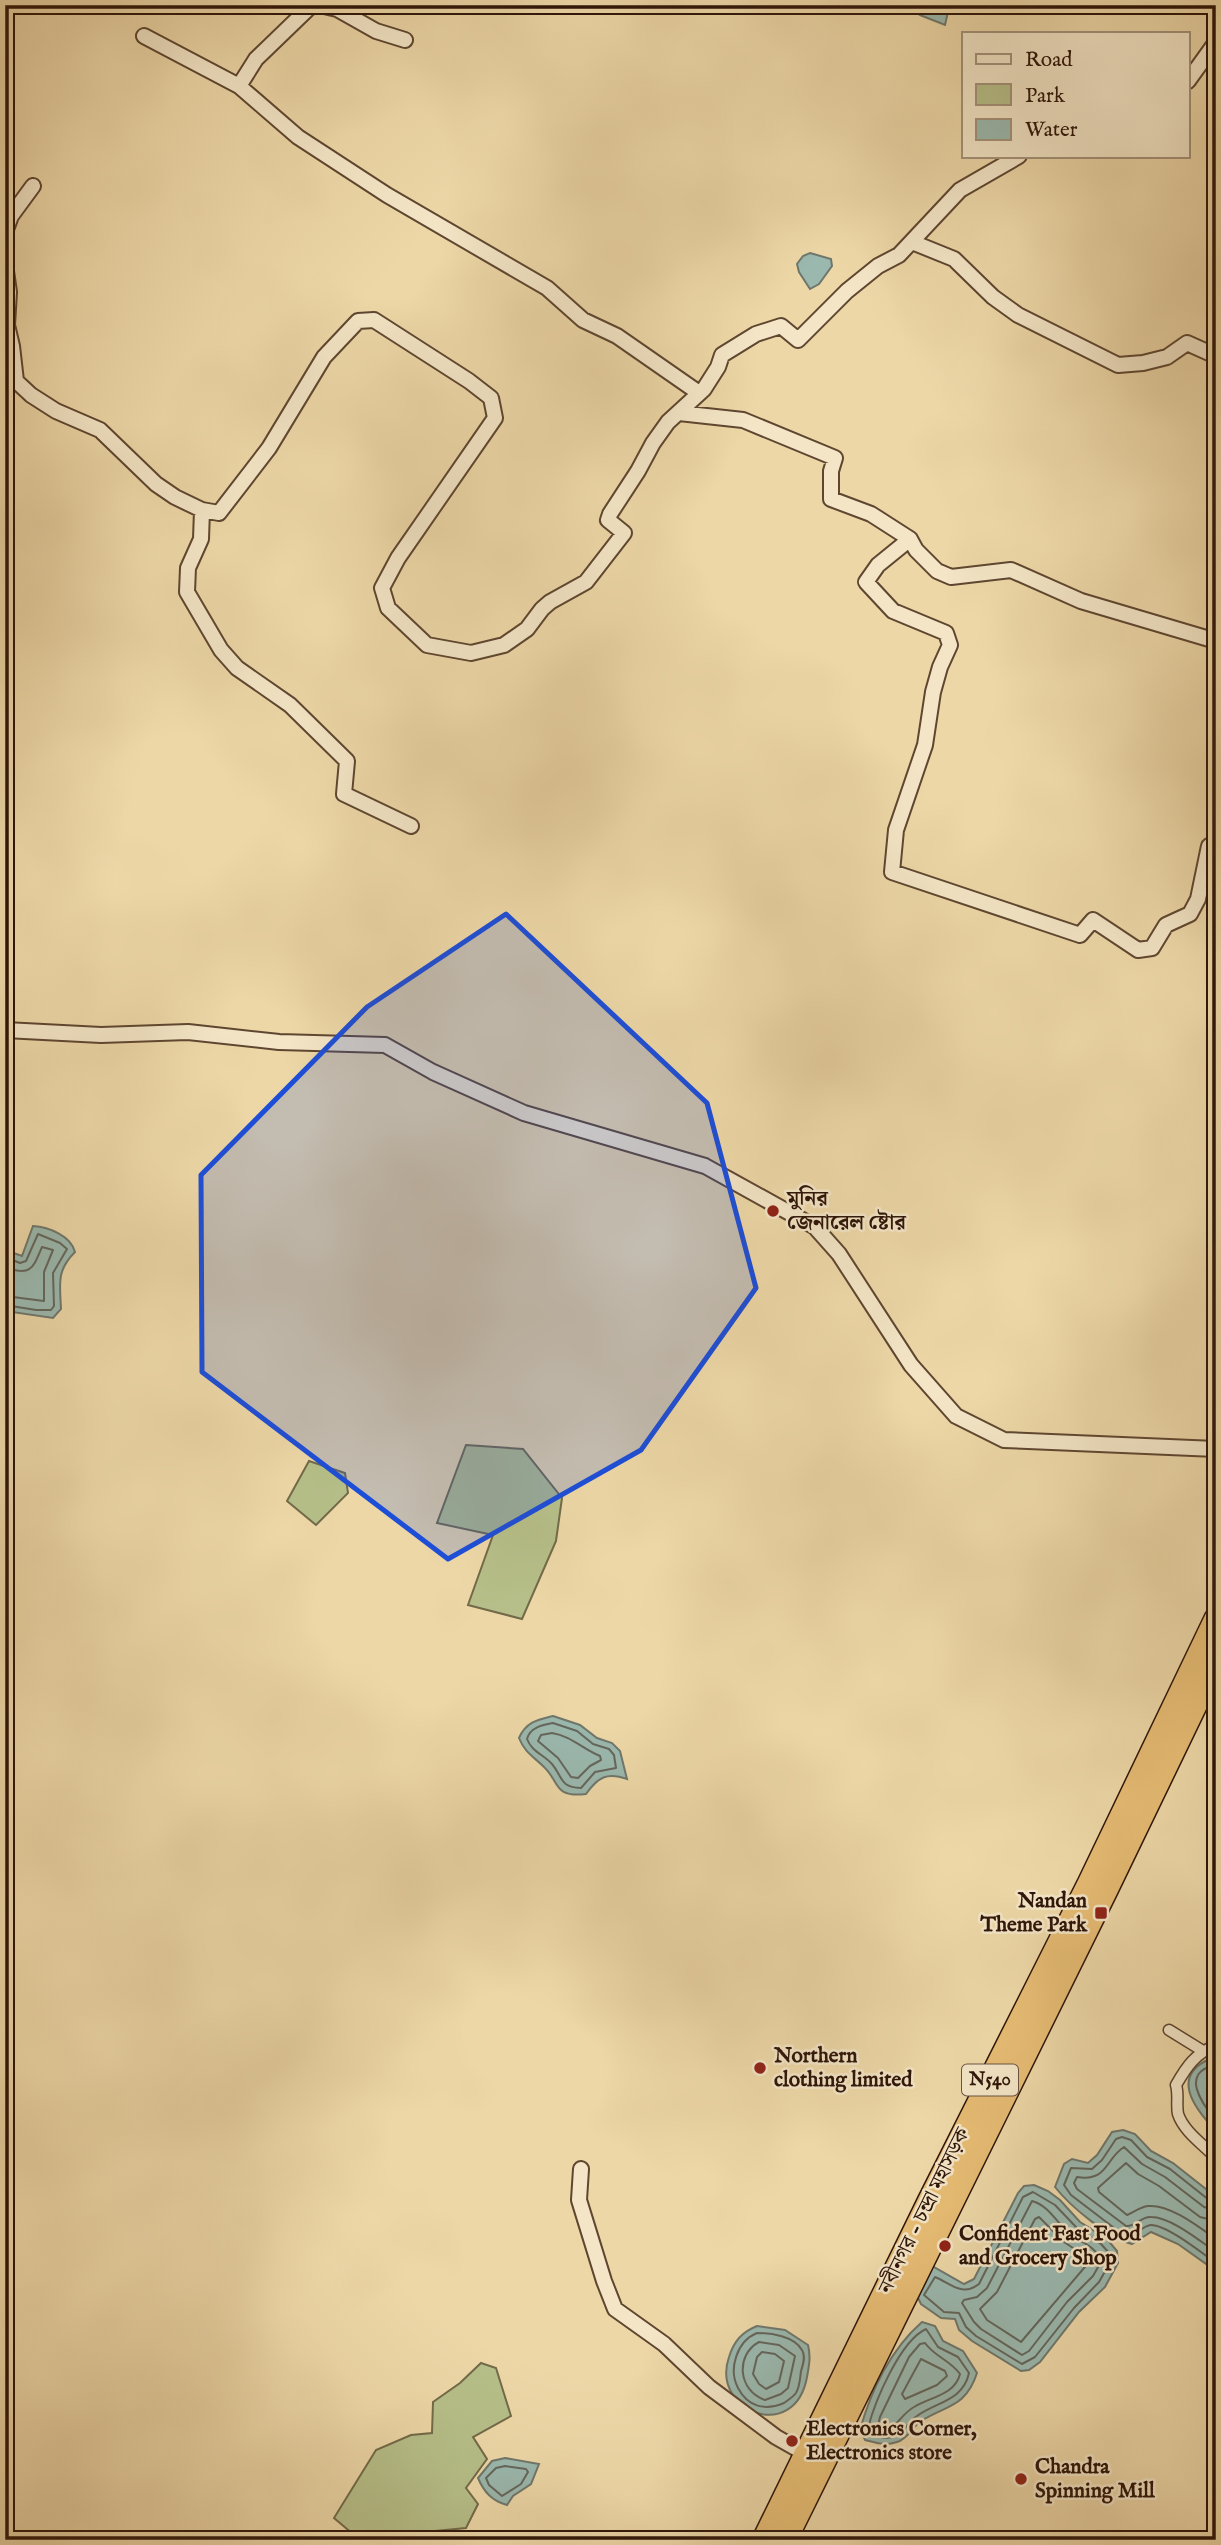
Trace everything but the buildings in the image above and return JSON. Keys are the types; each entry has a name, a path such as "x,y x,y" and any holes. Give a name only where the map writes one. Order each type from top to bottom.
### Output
{"highway":[{"name":"নবীনগর - চন্দ্রা মহাসড়ক","path":"785,2540 1077,1928 1216,1619"},
{"name":"নবীনগর - চন্দ্রা মহাসড়ক","path":"764,2540 1216,1662"}],"street":[{"path":"239,86 256,59 312,5"},
{"path":"320,5 337,9 376,30 405,40"},
{"path":"144,36 239,86 298,136 387,195 547,288 583,320 617,336 699,393"},
{"path":"1190,77 1216,42"},
{"path":"5,264 9,292 7,325 16,381 55,411 100,430 156,484 202,510 219,513 269,448 324,357 358,321 374,320 491,398 495,418 398,558 382,588 388,608 427,645 471,653 504,645 527,629 550,601 586,582 624,533 608,520 610,514 653,443 668,422 699,393 718,367 722,355 756,334 781,326 798,340 847,290 878,266 899,256 960,190 1016,158"},
{"path":"5,232 12,216 33,186"},
{"path":"912,242 954,259 993,297 1018,315 1118,365 1167,357 1188,343 1216,356"},
{"path":"679,413 743,420 835,458 831,471 831,499 871,514 909,539 916,550 937,570 951,577 1011,570 1081,601 1216,641"},
{"path":"202,510 201,539 188,568 187,592 221,650 237,668 290,705 347,761 344,794 411,826"},
{"path":"909,539 878,565 866,582 893,611 946,633 950,645 933,692 925,745 896,831 892,872 1080,935 1093,920 1138,950 1152,948 1166,925 1190,914 1198,900 1209,846"},
{"path":"5,1030 101,1035 188,1032 279,1042 385,1045 433,1072 524,1113 705,1166 815,1227 839,1254 911,1365 956,1416 1004,1440 1216,1450"},
{"path":"1169,2030 1203,2051"},
{"path":"1216,2045 1188,2063 1176,2085 1179,2093 1178,2113 1186,2129 1216,2158"},
{"path":"580,2169 579,2200 615,2309 664,2344 709,2387 776,2437 806,2454"}],"highlighted area":[{"path":"506,914 707,1103 756,1288 641,1450 448,1559 202,1372 201,1175 367,1007"}],"green space":[{"path":"466,1445 523,1449 562,1498 556,1541 522,1619 468,1605 493,1535 437,1523"},
{"path":"309,1461 345,1473 348,1493 316,1525 287,1501"},
{"path":"481,2363 496,2368 511,2416 473,2437 487,2459 466,2488 478,2504 466,2528 415,2533 416,2540 360,2540 334,2518 376,2450 411,2435 432,2433 433,2402 460,2383"}],"water":[{"path":"906,5 952,5 945,25 920,15"},
{"path":"810,253 831,259 832,266 819,284 810,289 797,264 803,256"},
{"path":"33,1226 58,1233 69,1241 75,1252 62,1272 61,1309 53,1318 5,1311 5,1250 22,1256"},
{"path":"553,1716 580,1725 597,1738 612,1743 620,1751 627,1779 608,1776 586,1794 575,1795 562,1791 519,1738 529,1725"},
{"path":"1212,2058 1216,2059 1216,2131 1194,2102 1189,2083 1191,2073"},
{"path":"1123,2130 1135,2134 1151,2151 1173,2163 1216,2197 1216,2271 1178,2244 1151,2232 1132,2244 1122,2241 1080,2212 1055,2187 1064,2164 1072,2159 1088,2163 1097,2155 1112,2132"},
{"path":"1034,2185 1048,2191 1080,2222 1106,2238 1117,2251 1118,2263 1105,2287 1079,2312 1040,2362 1029,2370 1021,2371 972,2341 959,2330 955,2319 941,2318 921,2304 917,2296 932,2266 964,2284 974,2279 1018,2193 1024,2186"},
{"path":"922,2322 935,2326 943,2341 963,2351 977,2373 973,2384 955,2404 921,2421 901,2440 885,2444 865,2440 860,2430 876,2385 892,2357"},
{"path":"757,2326 785,2330 808,2345 809,2349 807,2377 799,2398 787,2410 772,2415 756,2413 742,2405 731,2393 726,2376 733,2346 743,2334"},
{"path":"505,2458 539,2464 531,2484 513,2496 507,2505 489,2495 478,2478 492,2461"}],"place":[{"name":"মুনির জেনারেল ষ্টোর","path":"773,1211"},
{"name":"Nandan Theme Park","path":"1101,1913"},
{"name":"Northern clothing limited","path":"760,2068"},
{"name":"Confident Fast Food and Grocery Shop","path":"945,2246"},
{"name":"Electronics Corner, Electronics store","path":"792,2441"},
{"name":"Chandra Spinning Mill","path":"1021,2479"}]}
